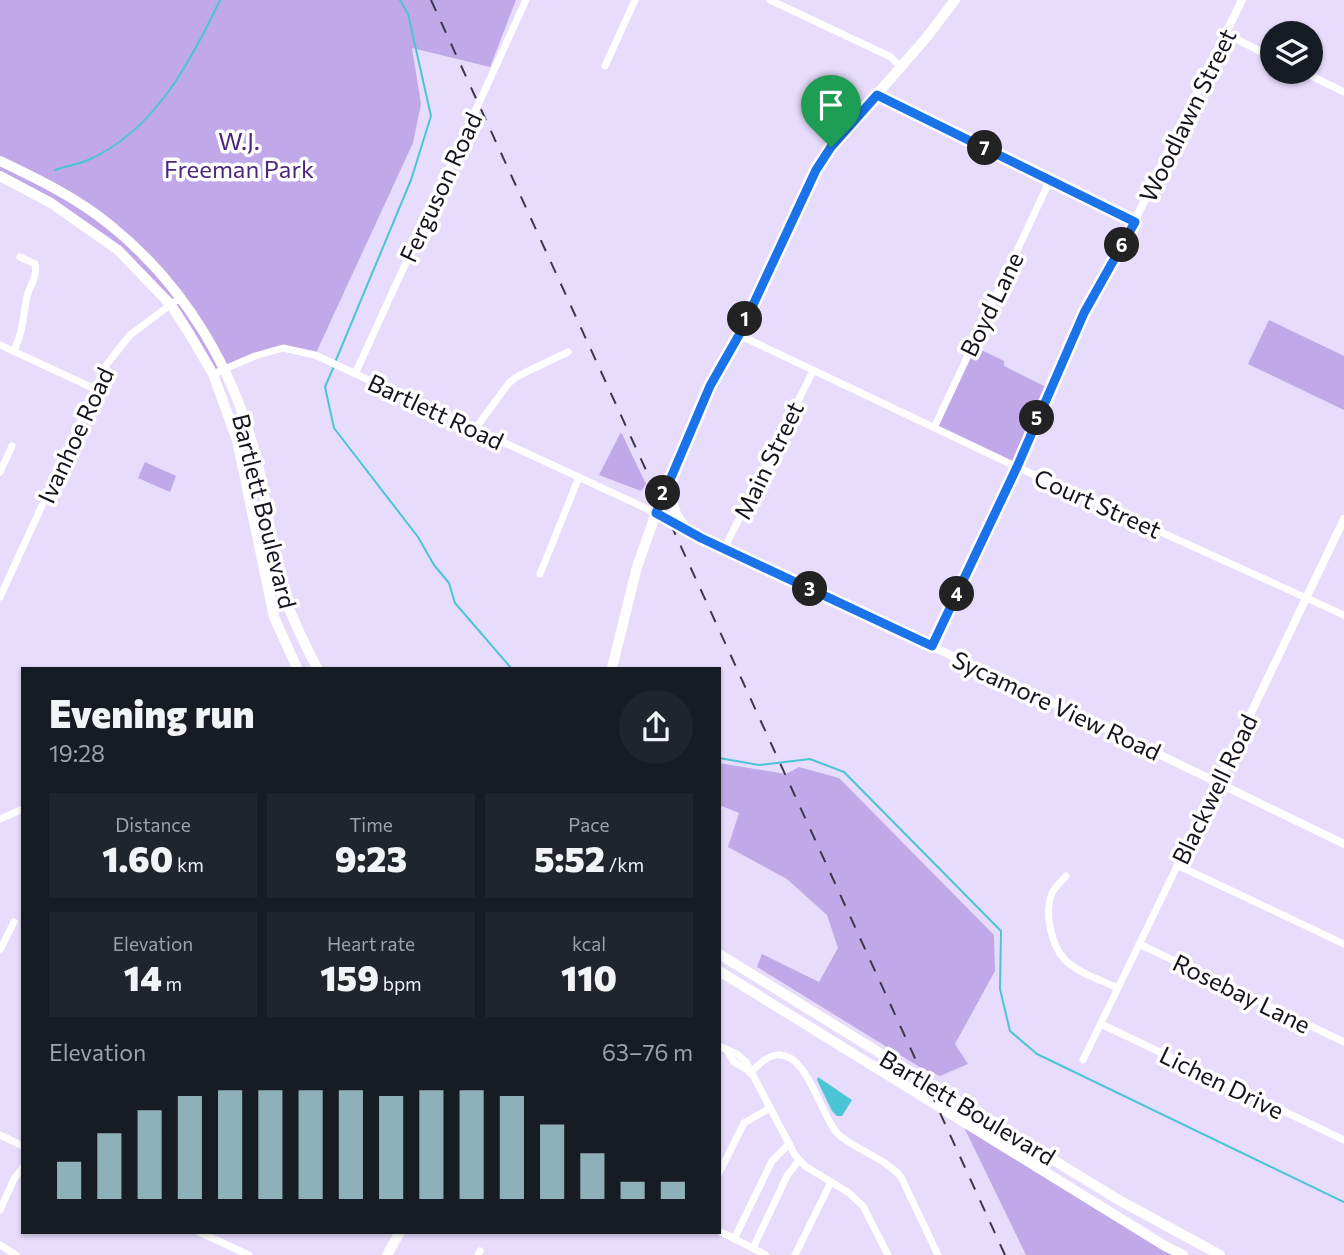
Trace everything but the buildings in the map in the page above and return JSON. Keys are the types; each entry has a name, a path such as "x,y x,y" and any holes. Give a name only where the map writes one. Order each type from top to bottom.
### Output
{"main road":[{"path":"612,667 637,567 667,482 710,386 739,335 816,170 831,147 926,38 955,0"},
{"name":"Bartlett Boulevard","path":"0,161 52,187 110,225 151,263 181,297 225,368 250,433 265,496 280,583 293,623 316,667"},
{"name":"Bartlett Boulevard","path":"0,176 51,203 118,250 171,305 213,374 237,440 257,524 261,559 274,617 297,667"},
{"path":"237,440 250,433"},
{"path":"667,482 676,514 686,529"},
{"path":"261,559 274,555"},
{"name":"Bartlett Boulevard","path":"721,955 1117,1199 1220,1255"},
{"name":"Bartlett Boulevard","path":"721,972 1183,1255"},
{"path":"387,1255 399,1234"}],"street":[{"name":"Ferguson Road","path":"355,374 526,0"},
{"path":"605,66 635,0"},
{"path":"770,0 891,57 900,67"},
{"name":"Woodlawn Street","path":"932,646 1017,467 1084,313 1135,222 1242,0"},
{"path":"1226,34 1260,51"},
{"path":"1323,82 1344,92"},
{"path":"877,95 1135,222"},
{"name":"Boyd Lane","path":"934,428 1050,180"},
{"path":"14,351 23,328 27,298 36,273 35,264 20,257"},
{"name":"Ivanhoe Road","path":"0,597 107,365 122,344 149,319 181,297"},
{"name":"Court Street","path":"739,335 1017,467 1344,615"},
{"path":"0,345 95,389"},
{"name":"Bartlett Road","path":"213,374 283,348 315,355 656,513"},
{"path":"475,429 509,383 568,352"},
{"name":"Main Street","path":"724,549 813,371"},
{"path":"0,472 12,446"},
{"path":"540,574 579,477"},
{"name":"Sycamore View Road","path":"656,513 724,549 1344,844"},
{"name":"Blackwell Road","path":"1083,1060 1344,519"},
{"path":"0,575 9,578"},
{"path":"0,818 21,810"},
{"path":"1177,864 1344,944"},
{"path":"1066,876 1052,892 1049,910 1057,945 1064,959 1075,967 1118,988"},
{"path":"0,950 14,922"},
{"name":"Rosebay Lane","path":"1139,944 1344,1042"},
{"name":"Lichen Drive","path":"1101,1024 1344,1140"},
{"path":"723,1048 734,1062 749,1072 788,1145 799,1160 849,1193 866,1210 888,1255"},
{"path":"749,1072 775,1055 787,1058 802,1070 837,1133 891,1167 901,1177 937,1255"},
{"path":"721,1168 744,1124 770,1108"},
{"path":"0,1135 21,1145"},
{"path":"734,1239 772,1161 788,1145"},
{"path":"752,1248 789,1173 799,1160"},
{"path":"0,1210 21,1170"},
{"path":"795,1255 831,1182"},
{"path":"721,1232 766,1255"},
{"path":"203,1234 249,1255"},
{"path":"0,1245 16,1255"}],"green space":[{"name":"W.J. Freeman Park","path":"0,0 516,0 490,67 412,48 421,104 413,143 315,355 283,348 213,374 189,333 118,250 0,176"},
{"path":"1269,320 1344,356 1344,410 1248,364"},
{"path":"971,345 1004,361 1004,366 1050,389 1017,467 934,428"},
{"path":"621,432 646,484 641,491 599,475"},
{"path":"145,462 176,476 170,492 138,478"},
{"path":"721,763 786,774 799,767 839,778 994,935 995,971 955,1044 968,1064 940,1076 921,1068 757,967 762,954 819,982 838,948 827,915 787,879 728,847 739,813 721,806"},
{"path":"960,1119 1183,1255 1026,1255"}],"water":[{"path":"818,1077 852,1100 842,1116 837,1116 832,1111"}],"waterway":[{"path":"55,170 86,161 110,148 150,114 182,71 220,0"},
{"path":"336,360 411,180 431,116 408,14 400,0"},
{"path":"334,366 325,387 334,428 418,537 434,565 449,583 455,603 510,667"},
{"path":"721,758 759,765 810,759 844,772 1001,931 1000,989 1010,1031 1037,1054 1344,1202"}],"railway":[{"path":"431,0 1005,1255"}],"route":[{"path":"877,95 1135,222 1084,313 1017,467 932,646 701,538 656,513 710,386 739,335 803,195 831,147 877,95"}]}
